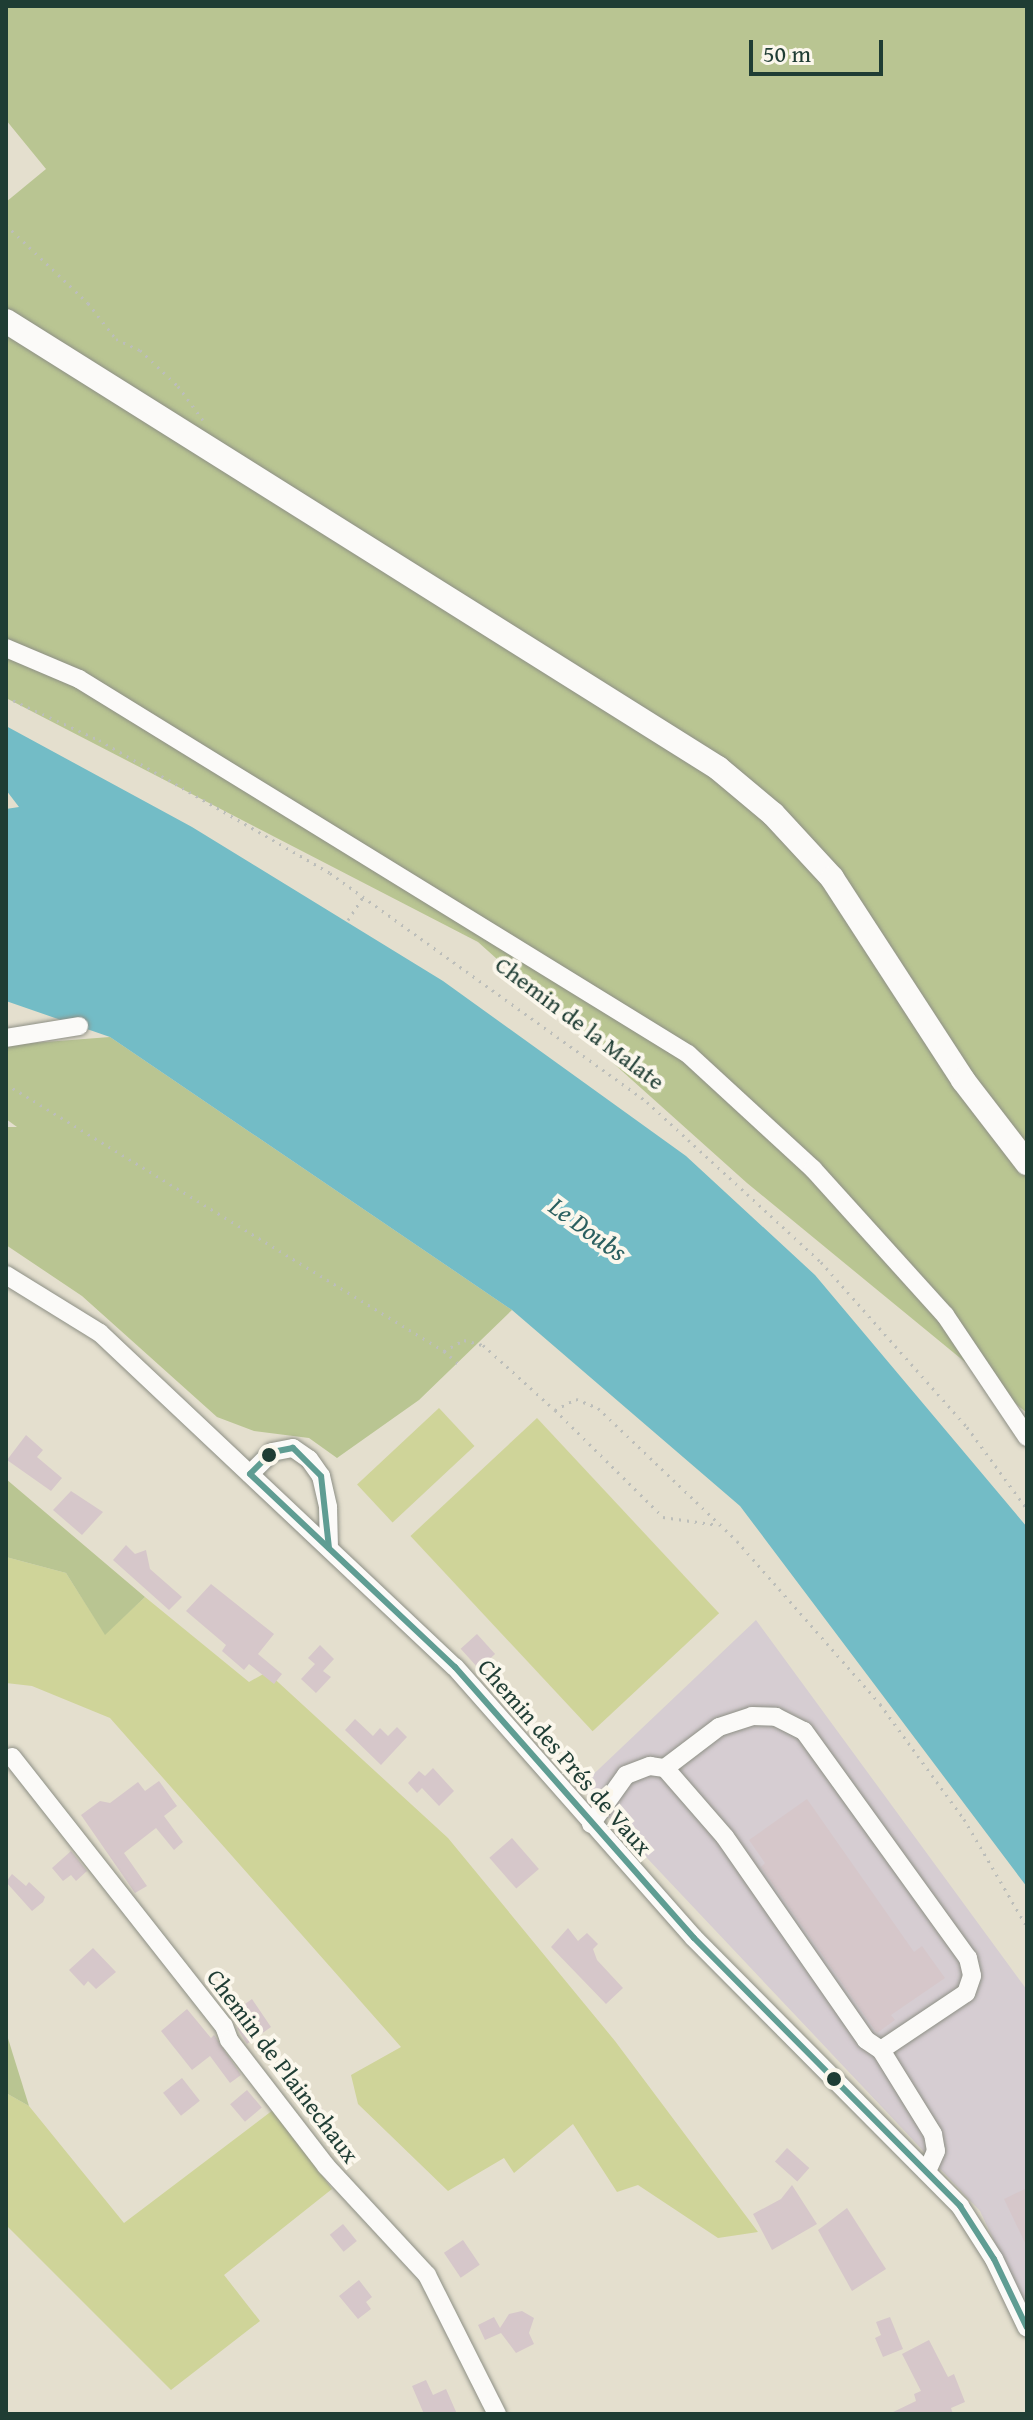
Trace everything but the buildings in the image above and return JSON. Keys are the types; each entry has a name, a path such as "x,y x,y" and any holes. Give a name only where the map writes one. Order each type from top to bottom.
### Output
{"main road":[{"path":"6,321 718,768 773,814 832,878 963,1080 1027,1163"}],"street":[{"name":"Chemin de la Malate","path":"6,648 79,679 688,1054 813,1169 945,1315 1027,1437"},
{"path":"6,1038 79,1026"},
{"name":"Chemin des Prés de Vaux","path":"6,1275 100,1333 455,1667 591,1824 743,1990 960,2206 994,2259 1027,2328"},
{"path":"250,1474 272,1452 293,1448 309,1459 321,1476 328,1507 329,1548"},
{"path":"665,1768 719,1727 752,1716 776,1717 804,1731 831,1763 890,1854 968,1958 972,1976 966,1993 881,2050"},
{"name":"Chemin de Plainechaux","path":"12,1757 224,2026 229,2040 326,2166 427,2275 497,2414"},
{"path":"591,1824 626,1775 650,1766 665,1768 725,1837 866,2040 881,2050 933,2134 936,2151 927,2171"}],"path":[{"path":"6,225 88,303 116,339 140,350 178,386 204,422"},
{"name":"Chemin de la Malate","path":"6,697 99,740 364,897 647,1102 821,1262 967,1427 1027,1509"},
{"path":"348,920 364,897"},
{"path":"6,1084 444,1351 461,1366"},
{"path":"444,1351 464,1340 483,1345 555,1410 663,1517 721,1525"},
{"path":"555,1410 576,1399 598,1408 721,1525 880,1704 964,1819 1027,1927"}],"shaded area":[{"path":"756,1620 1027,1990 1027,2310 980,2211 580,1787"}],"green space":[{"path":"6,6 1027,6 1027,1413 747,1183 478,942 6,698 6,202 46,169 6,120"},
{"path":"110,1037 512,1310 419,1400 337,1458 309,1438 254,1431 217,1417 82,1296 6,1245 6,1127 17,1127 6,1119 6,1045"},
{"path":"439,1408 474,1446 393,1522 357,1484"},
{"path":"537,1418 719,1613 593,1731 410,1536"},
{"path":"6,1479 145,1597 105,1635 66,1573 6,1557"},
{"path":"6,1557 66,1573 105,1634 145,1597 249,1682 267,1672 448,1838 615,2041 758,2232 718,2238 638,2185 617,2192 573,2124 514,2173 504,2158 448,2191 358,2104 351,2075 401,2047 110,1718 32,1686 6,1683"},
{"path":"6,2032 29,2106 6,2093"},
{"path":"6,2093 29,2106 124,2223 273,2110 332,2189 224,2275 260,2321 171,2390 6,2225"}],"water":[{"name":"Le Doubs","path":"6,726 192,827 443,981 686,1156 815,1275 1027,1527 1027,1887 740,1506 512,1310 110,1037 6,1001 6,809 19,807 6,790"}],"transit line":[{"path":"329,1548 321,1476 293,1448 272,1452 250,1474 455,1667 694,1938 960,2206 994,2259 1027,2328"}]}
